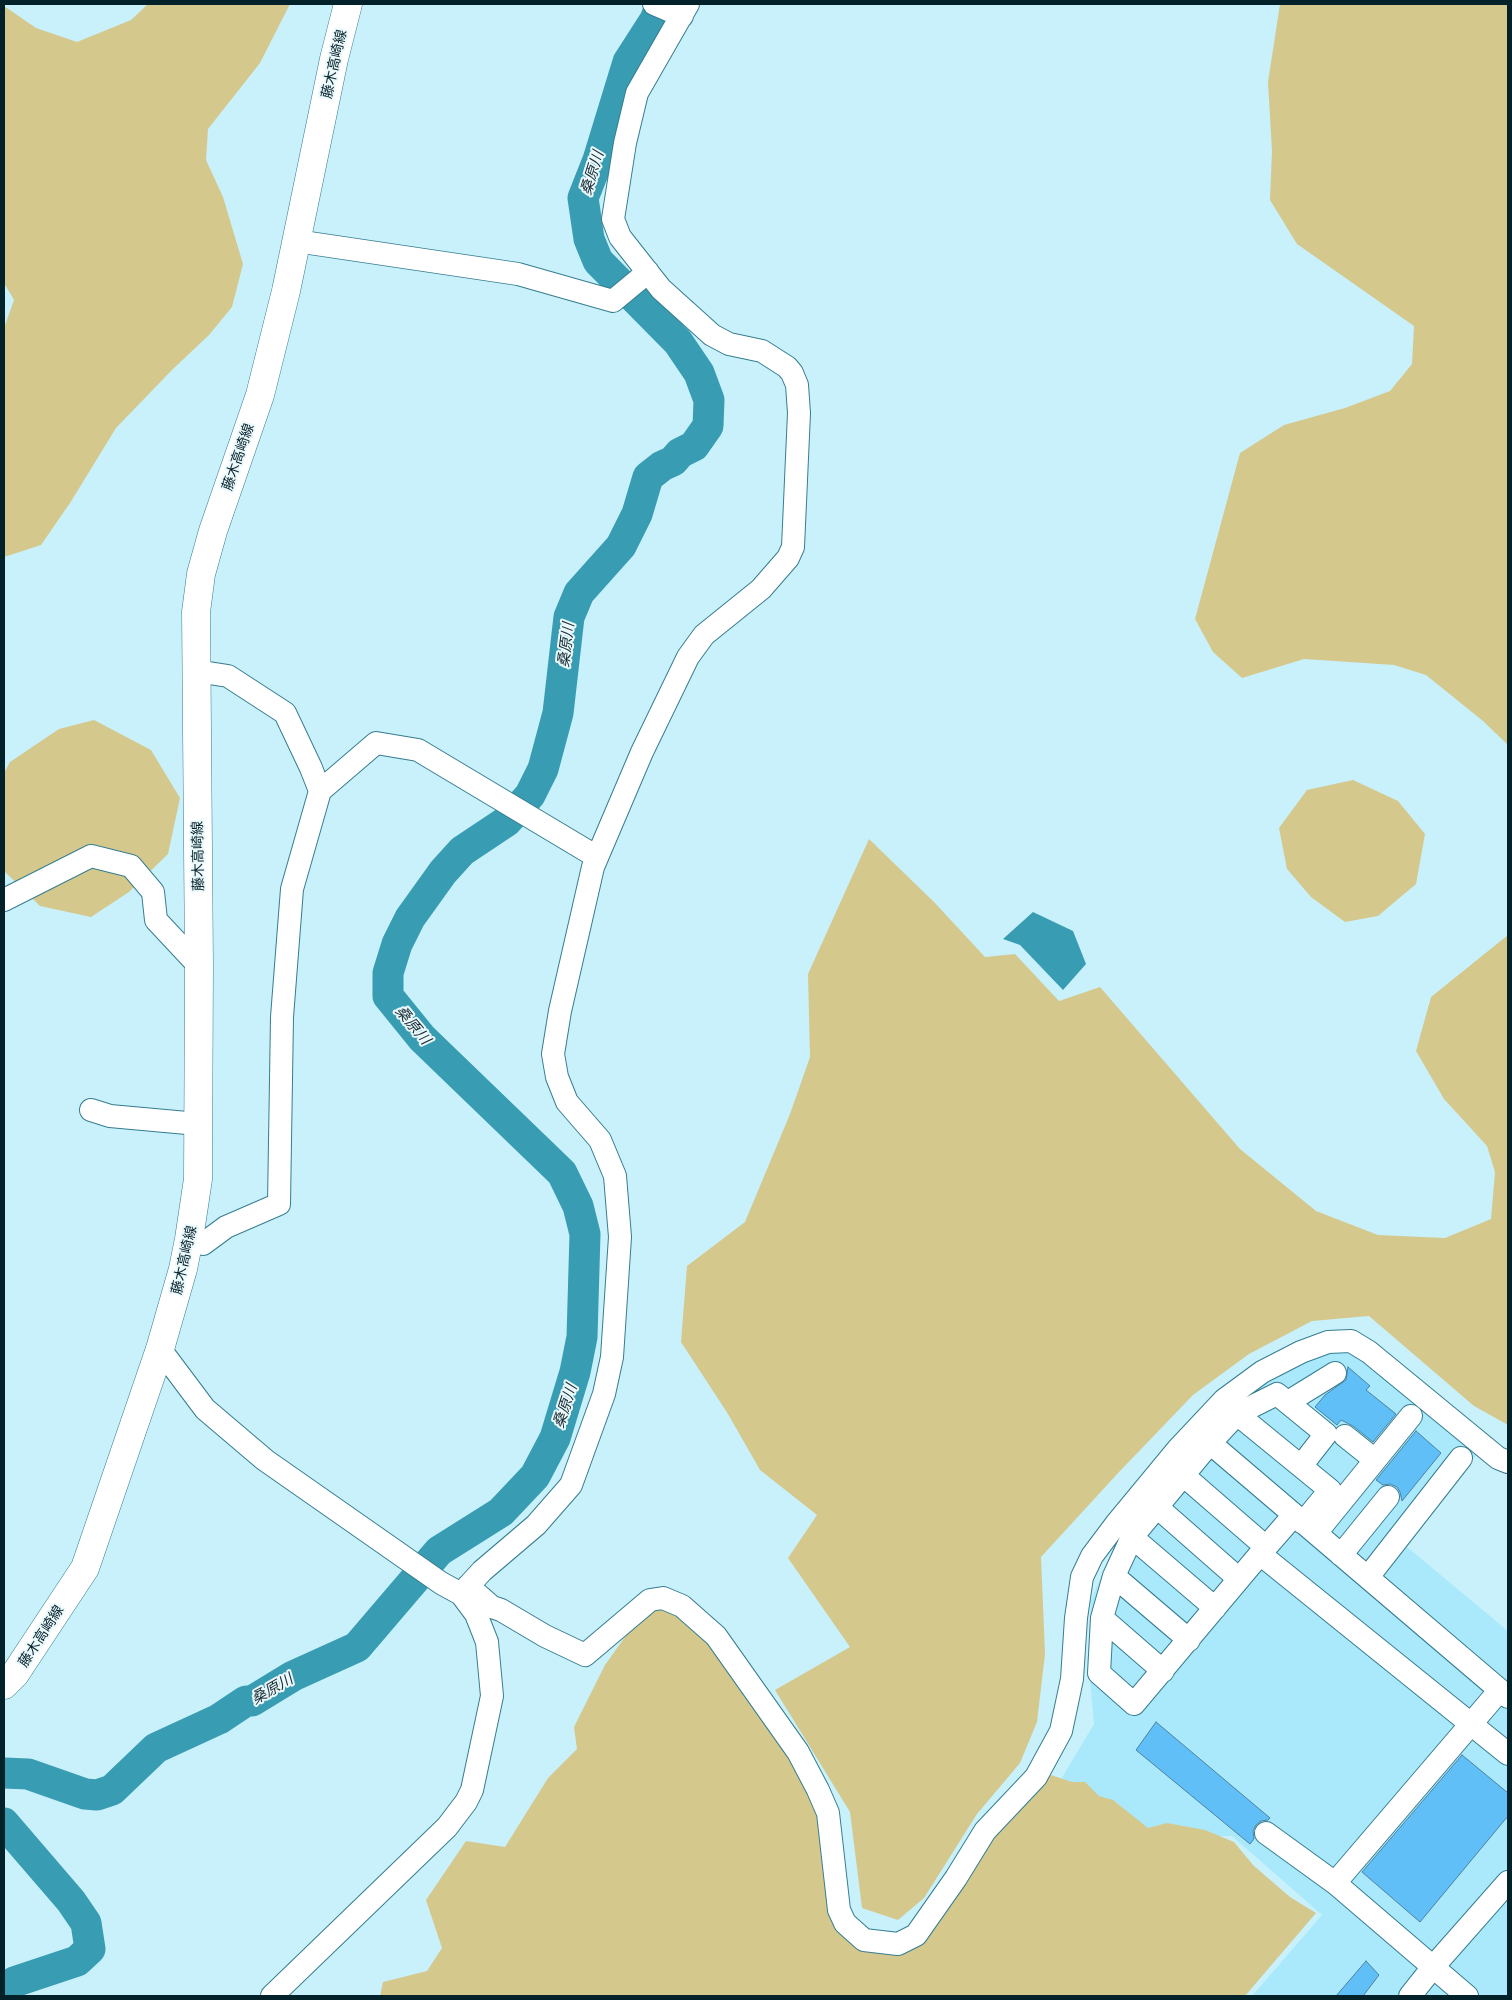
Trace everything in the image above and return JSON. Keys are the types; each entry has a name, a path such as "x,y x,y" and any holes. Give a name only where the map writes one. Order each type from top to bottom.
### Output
{"main road":[{"name":"藤木高崎線","path":"4,1685 15,1674 85,1568 160,1349 183,1269 189,1240 198,1178 199,966 196,612 201,574 213,531 260,395 286,291 334,59 348,4"}],"street":[{"path":"464,1590 536,1525 571,1485 604,1394 612,1357 620,1237 615,1176 600,1140 567,1102 556,1077 554,1054 560,1011 593,868 642,752 688,657 704,635 761,590 788,558 793,547 799,412 797,385 792,373 762,351 729,344 712,335 661,289 620,237 613,219 625,143 637,93 685,10 654,4"},
{"path":"296,241 518,274 613,301 648,272"},
{"path":"196,671 228,676 285,713 320,791"},
{"path":"189,1240 203,1244 226,1227 279,1204 282,1017 292,889 320,791 376,743 418,750 597,857"},
{"path":"4,900 91,856 131,866 153,892 156,920 199,966"},
{"path":"90,1110 110,1116 198,1124"},
{"path":"160,1349 204,1410 265,1460 441,1583 464,1590 545,1636 585,1655 616,1631 631,1615 650,1600 663,1598 682,1606 716,1636 798,1752 818,1790 828,1814 839,1910 844,1923 864,1940 898,1944 916,1935 956,1878 985,1831 1036,1777 1060,1732 1072,1679 1076,1618 1082,1577 1092,1556 1178,1449 1224,1400 1262,1372 1301,1352 1328,1342 1351,1341 1369,1352 1498,1458 1508,1462"},
{"path":"1288,1402 1335,1373"},
{"path":"1300,1466 1326,1434 1277,1394 1237,1414 1210,1443 1132,1537 1114,1576 1102,1618 1099,1673 1134,1704 1263,1550 1304,1524 1375,1460 1411,1416"},
{"path":"1237,1414 1330,1490 1304,1524"},
{"path":"1345,1436 1375,1460"},
{"path":"1210,1443 1504,1693 1470,1724 1335,1884"},
{"path":"1368,1577 1461,1458"},
{"path":"1183,1475 1263,1550 1508,1754"},
{"path":"1341,1555 1388,1497"},
{"path":"1157,1507 1239,1579"},
{"path":"1132,1537 1215,1608"},
{"path":"1114,1576 1189,1640"},
{"path":"272,1996 447,1827 466,1802 472,1790 492,1696 487,1642 464,1590"},
{"path":"1102,1618 1163,1670"},
{"path":"1266,1833 1335,1884 1468,1996"},
{"path":"1410,1996 1433,1967 1506,1888"}],"shaded area":[{"path":"148,4 290,4 260,63 208,129 206,160 223,197 243,264 232,307 209,335 116,428 70,503 41,545 4,557 4,328 14,300 4,283 4,6 36,28 77,42 131,20"},
{"path":"1280,4 1508,4 1508,745 1483,721 1426,675 1394,665 1304,659 1242,678 1213,652 1195,619 1240,453 1284,425 1345,408 1390,391 1412,364 1414,326 1297,244 1270,200 1272,151 1268,82"},
{"path":"94,720 151,750 180,798 168,854 129,892 91,917 40,906 4,871 4,773 10,762 59,729"},
{"path":"1353,780 1398,801 1425,834 1416,884 1378,916 1345,922 1311,897 1287,869 1279,828 1307,790"},
{"path":"869,839 935,903 985,957 1015,954 1059,1001 1100,987 1240,1149 1316,1211 1378,1235 1445,1238 1491,1219 1495,1172 1487,1146 1444,1099 1416,1051 1431,997 1508,935 1508,1425 1474,1406 1369,1316 1312,1321 1249,1354 1193,1395 1041,1557 1045,1654 1037,1722 1020,1763 977,1814 924,1898 898,1920 862,1908 850,1812 775,1690 850,1647 788,1558 817,1515 760,1470 728,1414 681,1342 687,1266 745,1222 790,1114 810,1057 808,974"},
{"path":"1033,912 1073,931 1086,964 1063,990 1020,945 1003,939"},
{"path":"1330,1347 1358,1352 1478,1453 1407,1547 1508,1631 1508,1996 1252,1996 1322,1915 1232,1836 1144,1838 1048,1801 1094,1724 1088,1659 1091,1601 1120,1531 1218,1412"},
{"path":"664,1607 682,1615 712,1644 791,1758 819,1812 832,1916 900,1951 992,1832 1029,1801 1051,1775 1072,1782 1085,1782 1099,1796 1113,1800 1148,1828 1167,1823 1205,1830 1234,1842 1254,1866 1290,1897 1316,1913 1245,1996 380,1996 383,1982 427,1971 442,1948 426,1900 466,1841 505,1847 548,1778 577,1749 574,1727 605,1665 637,1620"}],"building":[{"path":"1348,1367 1370,1386 1366,1390 1396,1414 1373,1442 1353,1426 1341,1420 1337,1425 1315,1407 1325,1395 1346,1380"},
{"path":"1416,1431 1441,1453 1402,1501 1397,1487 1390,1484 1383,1485 1376,1480"},
{"path":"1156,1722 1270,1818 1256,1825 1253,1831 1254,1839 1250,1844 1136,1750"},
{"path":"1462,1755 1508,1793 1508,1816 1420,1922 1362,1872"},
{"path":"1366,1961 1379,1975 1363,1996 1336,1996"}],"waterway":[{"name":"桑原川","path":"4,1773 28,1774 85,1794 97,1795 112,1790 156,1748 219,1719 246,1701 252,1701 293,1676 357,1647 439,1551 501,1512 535,1476 555,1438 575,1372 582,1337 585,1234 578,1206 562,1173 422,1038 388,996 388,973 397,944 410,918 443,872 462,851 507,821 530,795 543,769 558,713 569,617 579,593 621,546 637,514 648,477 662,466 673,461 680,453 694,446 708,426 709,400 699,373 678,342 598,261 589,239 583,198 598,160 628,62 655,20 661,4"},
{"name":"桑原川","path":"4,1823 71,1901 86,1923 90,1949 77,1961 14,1982 4,1995"}]}
